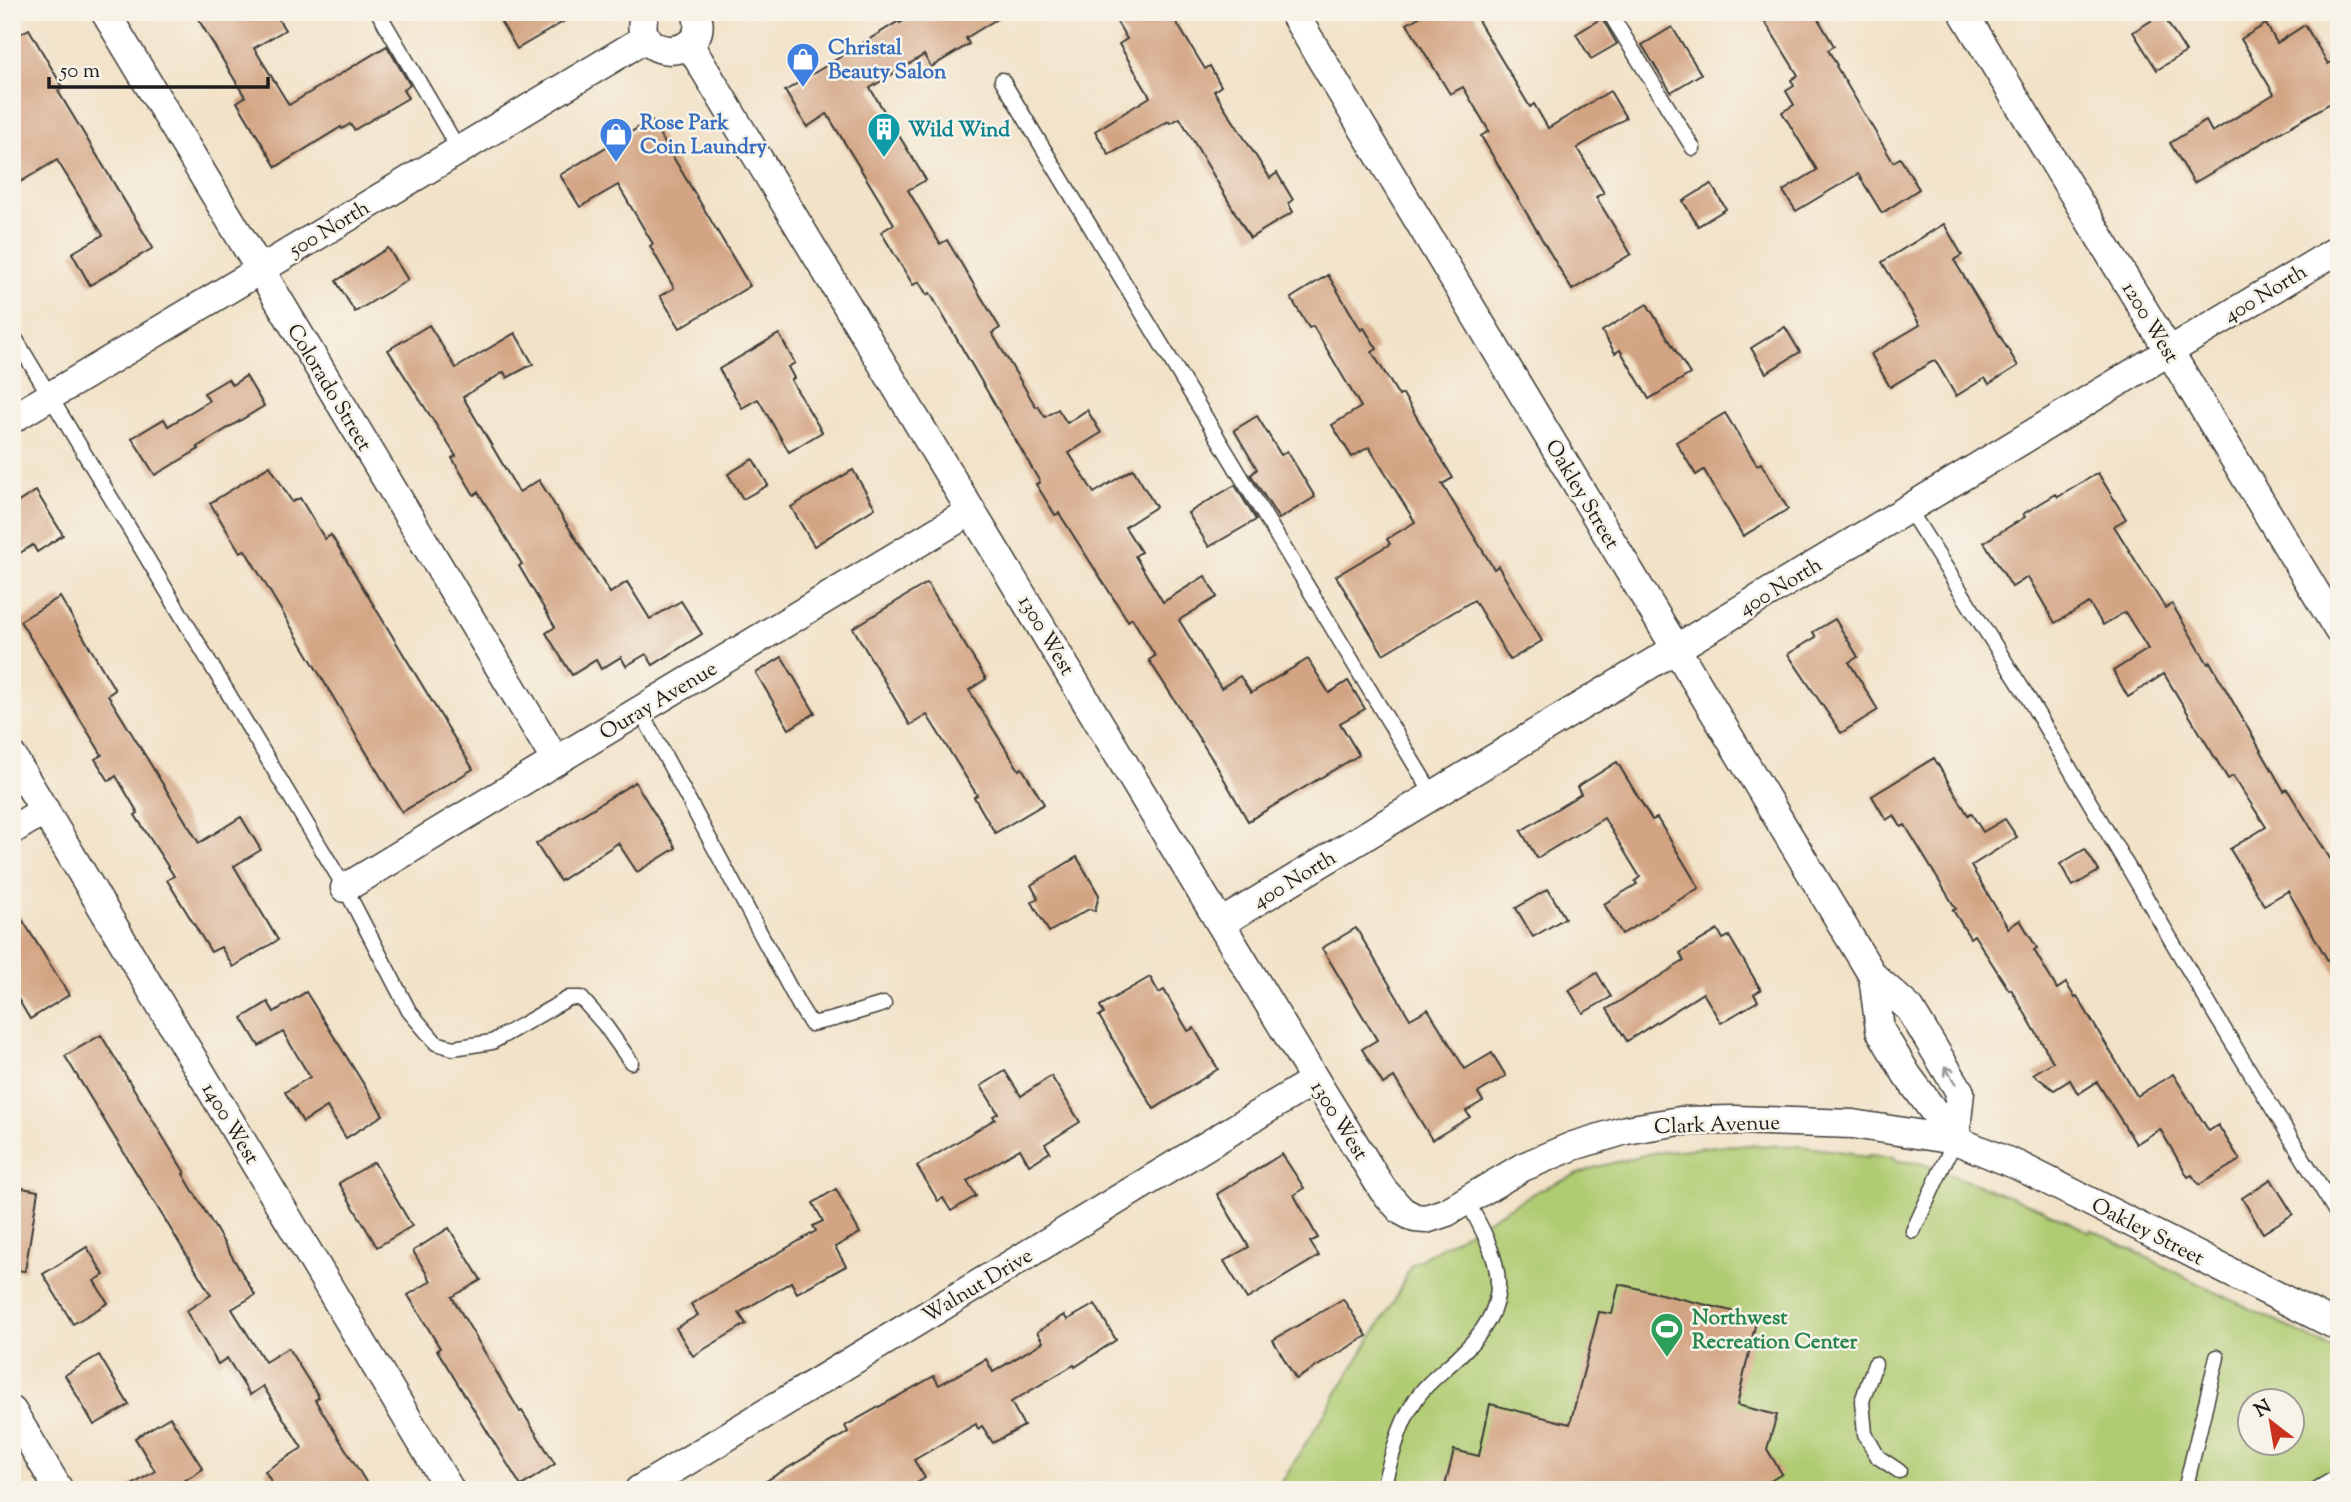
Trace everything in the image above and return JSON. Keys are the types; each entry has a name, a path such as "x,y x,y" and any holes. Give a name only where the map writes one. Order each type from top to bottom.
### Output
{"street":[{"name":"Colorado Street","path":"105,12 556,761"},
{"path":"646,25 657,47 675,51 689,44 696,35 696,12"},
{"name":"Oakley Street","path":"1293,12 1873,976 1910,1009 1960,1092 1955,1140 2019,1166 2339,1327"},
{"name":"1200 West","path":"1963,12 2339,631"},
{"name":"500 North","path":"12,419 459,150 646,25"},
{"name":"1300 West","path":"689,44 1383,1190 1402,1212 1415,1218"},
{"name":"400 North","path":"1221,923 2339,249"},
{"name":"Ouray Avenue","path":"345,888 971,511"},
{"name":"1400 West","path":"12,756 450,1490"},
{"path":"12,830 45,810"},
{"name":"Walnut Drive","path":"639,1490 1315,1080"},
{"name":"Clark Avenue","path":"1415,1218 1437,1217 1524,1167 1573,1146 1626,1130 1680,1121 1853,1124 1955,1140"},
{"path":"12,1411 59,1490"}],"lane":[{"path":"378,12 459,150"},
{"path":"1609,12 1693,148"},
{"path":"1002,80 1433,795"},
{"path":"12,333 345,888 410,1011 436,1043 453,1048 492,1042 569,998 582,998 631,1062"},
{"path":"1908,508 2027,696 2339,1217"},
{"path":"640,710 811,1024 884,1004"},
{"path":"1913,1231 1955,1140"},
{"path":"1382,1490 1405,1419 1413,1403 1476,1340 1495,1309 1497,1291 1494,1261 1482,1228 1467,1201"},
{"path":"2191,1488 2217,1357"},
{"path":"1875,1364 1862,1401 1865,1434 1878,1457 1899,1471"},
{"path":"2315,1490 2339,1476"}],"green space":[{"path":"1725,1145 1799,1146 1868,1157 1894,1157 1897,1161 1920,1163 2037,1207 2090,1232 2091,1229 2339,1352 2339,1490 1274,1490 1284,1479 1395,1299 1411,1265 1539,1190 1593,1168 1652,1153"}],"building":[{"path":"194,12 274,12 285,30 254,48 289,105 387,46 410,85 403,90 408,98 354,130 350,124 342,129 341,127 276,167 237,102 245,97"},
{"path":"495,12 580,12 517,49"},
{"path":"918,12 1008,12 966,38 969,44 931,67 924,55 870,88 926,180 908,190 940,244 947,240 1000,328 992,333 1036,407 1038,406 1045,417 1058,409 1067,423 1087,410 1101,433 1069,453 1094,493 1133,469 1156,507 1125,527 1141,552 1135,556 1163,602 1205,576 1217,597 1179,620 1221,688 1240,676 1251,693 1308,659 1329,693 1348,681 1365,709 1340,723 1359,755 1248,821 1149,660 1155,656 1132,618 1128,621 1059,513 1055,515 1036,484 1040,482 930,293 927,295 919,282 913,285 881,232 894,224 827,114 807,127 785,91"},
{"path":"1111,12 1170,12 1205,69 1210,66 1221,86 1214,91 1270,178 1277,173 1293,200 1288,203 1293,212 1250,238 1180,118 1170,123 1169,121 1109,155 1095,131 1150,97 1119,44 1127,39"},
{"path":"1428,12 1473,12 1530,107 1534,104 1548,128 1610,91 1626,118 1577,148 1604,193 1596,197 1631,254 1572,290 1481,136 1489,131 1463,87 1450,94 1407,24"},
{"path":"1759,12 1814,12 1834,46 1828,50 1836,66 1893,162 1900,158 1919,189 1882,213 1858,174 1796,211 1783,191 1817,170 1782,112 1794,105 1786,91 1794,86 1791,80 1798,75"},
{"path":"2162,14 2186,52 2157,70 2133,32"},
{"path":"1602,18 1617,44 1591,59 1576,34"},
{"path":"2266,24 2277,43 2305,25 2328,64 2339,58 2339,98 2194,183 2170,143 2206,121 2212,132 2274,94 2241,39"},
{"path":"1672,27 1701,74 1671,92 1642,45"},
{"path":"29,29 63,88 58,91 153,248 90,285 72,253 103,235 57,160 12,187 12,39"},
{"path":"651,120 750,286 680,328 660,296 674,288 650,246 653,244 618,185 580,207 560,175"},
{"path":"1711,184 1726,209 1698,226 1683,201"},
{"path":"1944,224 1962,255 1954,260 2018,366 1989,384 1985,378 1956,396 1935,360 1890,387 1871,354 1920,325 1882,262"},
{"path":"388,248 408,280 355,312 336,281"},
{"path":"1328,275 1361,330 1364,328 1377,349 1372,352 1399,396 1403,394 1453,478 1442,484 1494,569 1498,566 1542,641 1510,660 1474,600 1383,654 1336,576 1390,544 1387,539 1415,522 1369,447 1352,457 1332,425 1361,407 1313,326 1309,328 1291,298"},
{"path":"1647,304 1690,374 1649,399 1620,350 1615,353 1602,331"},
{"path":"429,325 456,368 515,333 533,364 507,378 504,372 463,397 519,492 539,480 610,593 627,582 650,619 681,601 702,634 653,665 646,654 626,666 621,657 601,669 596,660 572,675 546,633 555,627 519,566 522,564 478,492 474,495 452,458 456,456 388,350"},
{"path":"1785,327 1800,352 1766,373 1751,348"},
{"path":"779,334 795,363 788,367 794,378 791,380 822,432 789,452 758,399 742,408 719,369"},
{"path":"246,376 264,406 155,475 132,438 164,419 168,426 209,401 204,393 228,379 232,385"},
{"path":"1725,413 1757,465 1761,463 1788,509 1743,536 1704,470 1696,475 1676,442"},
{"path":"1257,416 1281,455 1287,451 1315,497 1279,519 1251,475 1257,469 1234,430"},
{"path":"753,459 768,485 743,499 728,474"},
{"path":"270,466 292,502 300,498 325,539 331,535 473,769 402,812 245,550 240,552 210,503"},
{"path":"853,470 875,508 814,546 791,507"},
{"path":"2098,473 2126,519 2114,526 2165,608 2172,604 2208,664 2210,662 2284,791 2287,789 2339,873 2339,980 2288,891 2264,905 2230,849 2266,827 2233,776 2228,779 2164,674 2128,697 2113,671 2148,649 2125,612 2103,625 2089,603 2055,623 2028,577 2012,587 1984,542 2056,494 2058,497"},
{"path":"1235,485 1256,520 1209,547 1188,513"},
{"path":"36,491 63,535 37,552 33,545 12,558 12,506"},
{"path":"927,583 986,679 969,690 1019,770 1022,768 1044,804 995,833 974,797 977,795 927,715 910,725 853,628"},
{"path":"60,597 115,690 108,695 199,843 241,817 261,850 234,866 278,940 233,967 221,947 211,952 167,880 174,876 135,815 138,813 116,776 109,781 95,759 102,755 20,621"},
{"path":"1835,619 1858,657 1849,662 1878,710 1841,733 1788,654 1816,637 1813,632"},
{"path":"782,657 815,713 789,729 756,673"},
{"path":"1934,758 1968,815 1971,813 1983,832 2005,819 2017,837 1971,866 2008,928 2020,920 2057,989 2066,983 2075,998 2077,996 2137,1096 2173,1074 2209,1131 2218,1125 2240,1160 2199,1185 2192,1175 2188,1177 2160,1129 2136,1144 2097,1082 2078,1094 2070,1080 2054,1090 2033,1074 2053,1062 2011,989 2009,990 1974,935 1970,938 1953,910 1956,909 1905,825 1901,827 1894,815 1886,820 1872,796"},
{"path":"1617,762 1652,820 1657,818 1699,888 1622,934 1604,904 1637,884 1635,881 1640,877 1604,818 1537,858 1521,831 1581,794 1577,787"},
{"path":"635,782 676,848 637,872 618,843 560,881 536,844"},
{"path":"2085,849 2099,871 2073,886 2060,864"},
{"path":"1077,857 1099,895 1095,911 1089,909 1049,932 1032,902 1038,898 1031,885"},
{"path":"1548,889 1565,918 1533,937 1516,908"},
{"path":"12,903 69,995 30,1019 12,989"},
{"path":"1356,928 1410,1019 1428,1009 1465,1069 1492,1053 1506,1076 1478,1093 1483,1101 1466,1111 1470,1117 1432,1140 1394,1077 1383,1084 1362,1049 1377,1040 1322,948"},
{"path":"1718,930 1723,939 1729,936 1761,990 1754,994 1758,1001 1721,1023 1703,993 1627,1041 1607,1009 1684,961 1680,953"},
{"path":"1597,973 1611,997 1583,1013 1569,990"},
{"path":"1150,977 1159,993 1164,990 1188,1031 1194,1028 1218,1069 1154,1109 1099,1016 1104,1014 1100,1006"},
{"path":"306,992 383,1115 346,1138 327,1107 303,1122 285,1092 310,1077 283,1032 259,1046 242,1018 268,1002 274,1012"},
{"path":"101,1035 255,1295 232,1309 265,1362 288,1348 319,1397 315,1400 371,1490 276,1490 265,1471 302,1448 263,1386 250,1395 227,1358 218,1364 186,1311 211,1295 65,1056"},
{"path":"1005,1071 1021,1096 1051,1076 1080,1122 1045,1144 1050,1152 1029,1165 1020,1149 967,1181 976,1196 951,1211 943,1198 938,1201 917,1166 995,1119 993,1116 998,1113 981,1086"},
{"path":"1282,1154 1304,1188 1294,1195 1318,1238 1310,1242 1319,1256 1247,1299 1224,1261 1249,1247 1217,1194"},
{"path":"374,1162 412,1226 377,1247 339,1183"},
{"path":"2271,1179 2293,1214 2263,1233 2242,1198"},
{"path":"12,1186 38,1191 25,1271 12,1270"},
{"path":"836,1189 860,1233 835,1247 846,1266 797,1293 791,1282 739,1313 746,1324 693,1356 676,1328 698,1315 691,1304 816,1231 813,1226 823,1221 813,1203"},
{"path":"449,1228 481,1280 452,1297 520,1412 522,1411 555,1464 521,1486 437,1350 440,1348 408,1295 431,1281 413,1251"},
{"path":"87,1247 104,1275 94,1281 108,1303 73,1324 43,1274"},
{"name":"Northwest Recreation Center","path":"1619,1284 1757,1317 1737,1405 1777,1415 1767,1449 1782,1474 1755,1490 1444,1490 1454,1450 1479,1456 1490,1404 1570,1424 1599,1312 1612,1314"},
{"path":"1343,1299 1367,1336 1296,1379 1273,1340"},
{"path":"1095,1304 1116,1340 1075,1367 1074,1365 1011,1402 1024,1426 993,1443 982,1426 978,1429 976,1424 914,1460 925,1478 905,1490 751,1490 848,1432 845,1426 934,1376 939,1385 986,1359 993,1372 1043,1342 1037,1332 1064,1315 1067,1320"},
{"path":"99,1355 129,1405 94,1425 65,1375"},
{"path":"170,1417 203,1469 169,1490 124,1490 155,1471 135,1438"}],"place":[{"name":"Christal Beauty Salon","path":"803,89"},
{"name":"Wild Wind","path":"884,159"},
{"name":"Rose Park Coin Laundry","path":"616,164"},
{"name":"Northwest Recreation Center","path":"1667,1359"}]}
